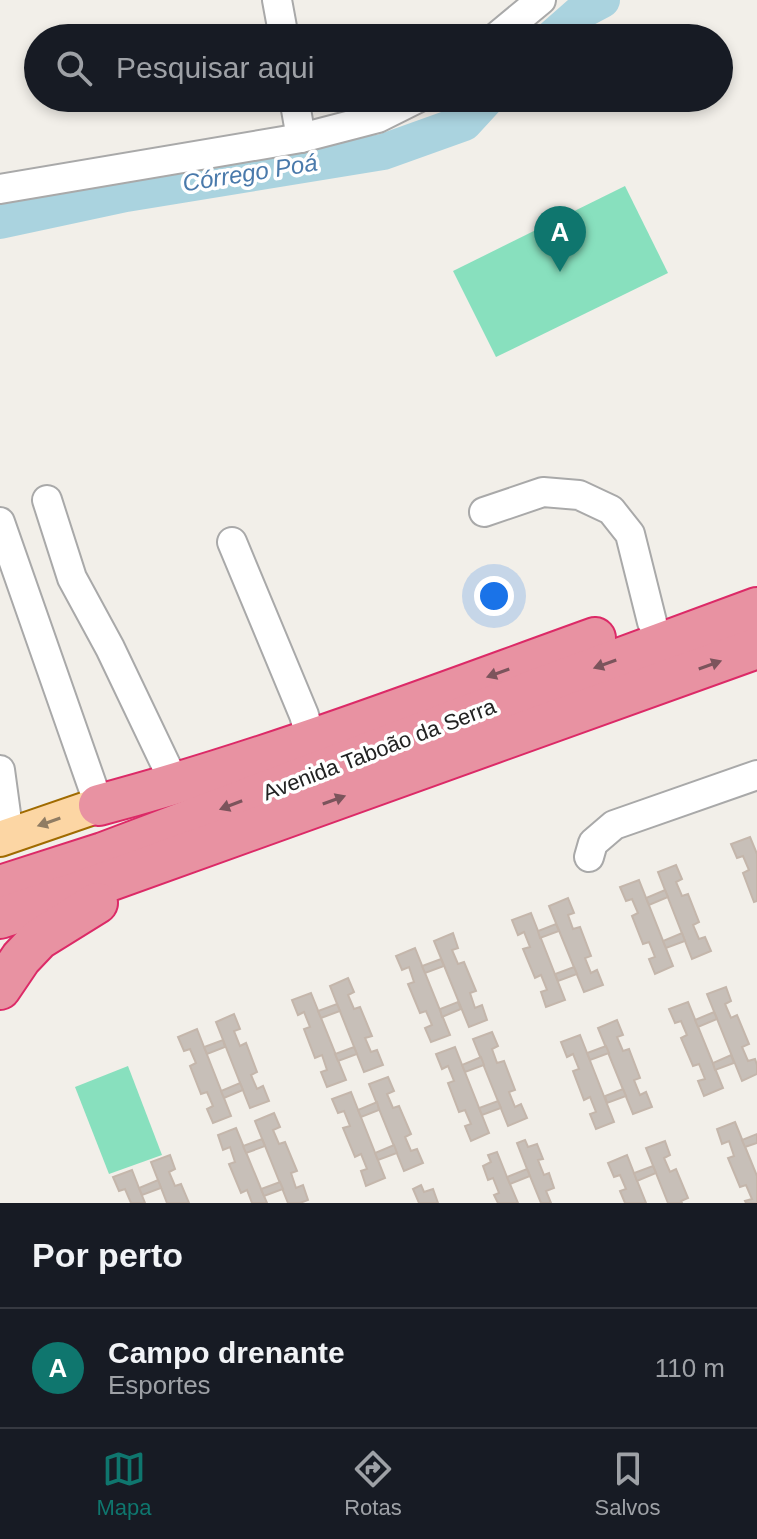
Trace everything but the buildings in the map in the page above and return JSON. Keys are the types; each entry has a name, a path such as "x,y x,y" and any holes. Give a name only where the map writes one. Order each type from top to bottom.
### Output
{"highway":[{"path":"99,805 311,740 624,627 757,592"},
{"name":"Avenida Taboão da Serra","path":"0,886 103,853 757,608"},
{"name":"Avenida Taboão da Serra","path":"0,918 757,648"},
{"path":"3,846 57,853 103,853"},
{"path":"0,989 21,958 39,939 181,854"}],"main road":[{"path":"3,846 99,805"}],"street":[{"path":"277,0 281,24"},
{"path":"512,24 541,0"},
{"path":"296,112 301,138"},
{"path":"0,189 301,138 390,112"},
{"path":"484,512 543,492 579,495 611,510 630,534 652,622"},
{"path":"47,500 72,578 110,648 175,784"},
{"path":"0,522 99,805"},
{"path":"232,542 304,715 311,740"},
{"path":"0,770 3,846"},
{"path":"589,857 593,843 614,825 757,775"}],"green space":[{"path":"625,186 668,273 496,357 453,271"},
{"path":"128,1066 162,1155 109,1174 75,1087"}],"waterway":[{"name":"Córrego Poá","path":"568,24 585,9 602,0"},
{"name":"Córrego Poá","path":"0,221 126,194 383,152 464,123 474,112"}],"place":[{"name":"Campo drenante","path":"560,272"}]}
